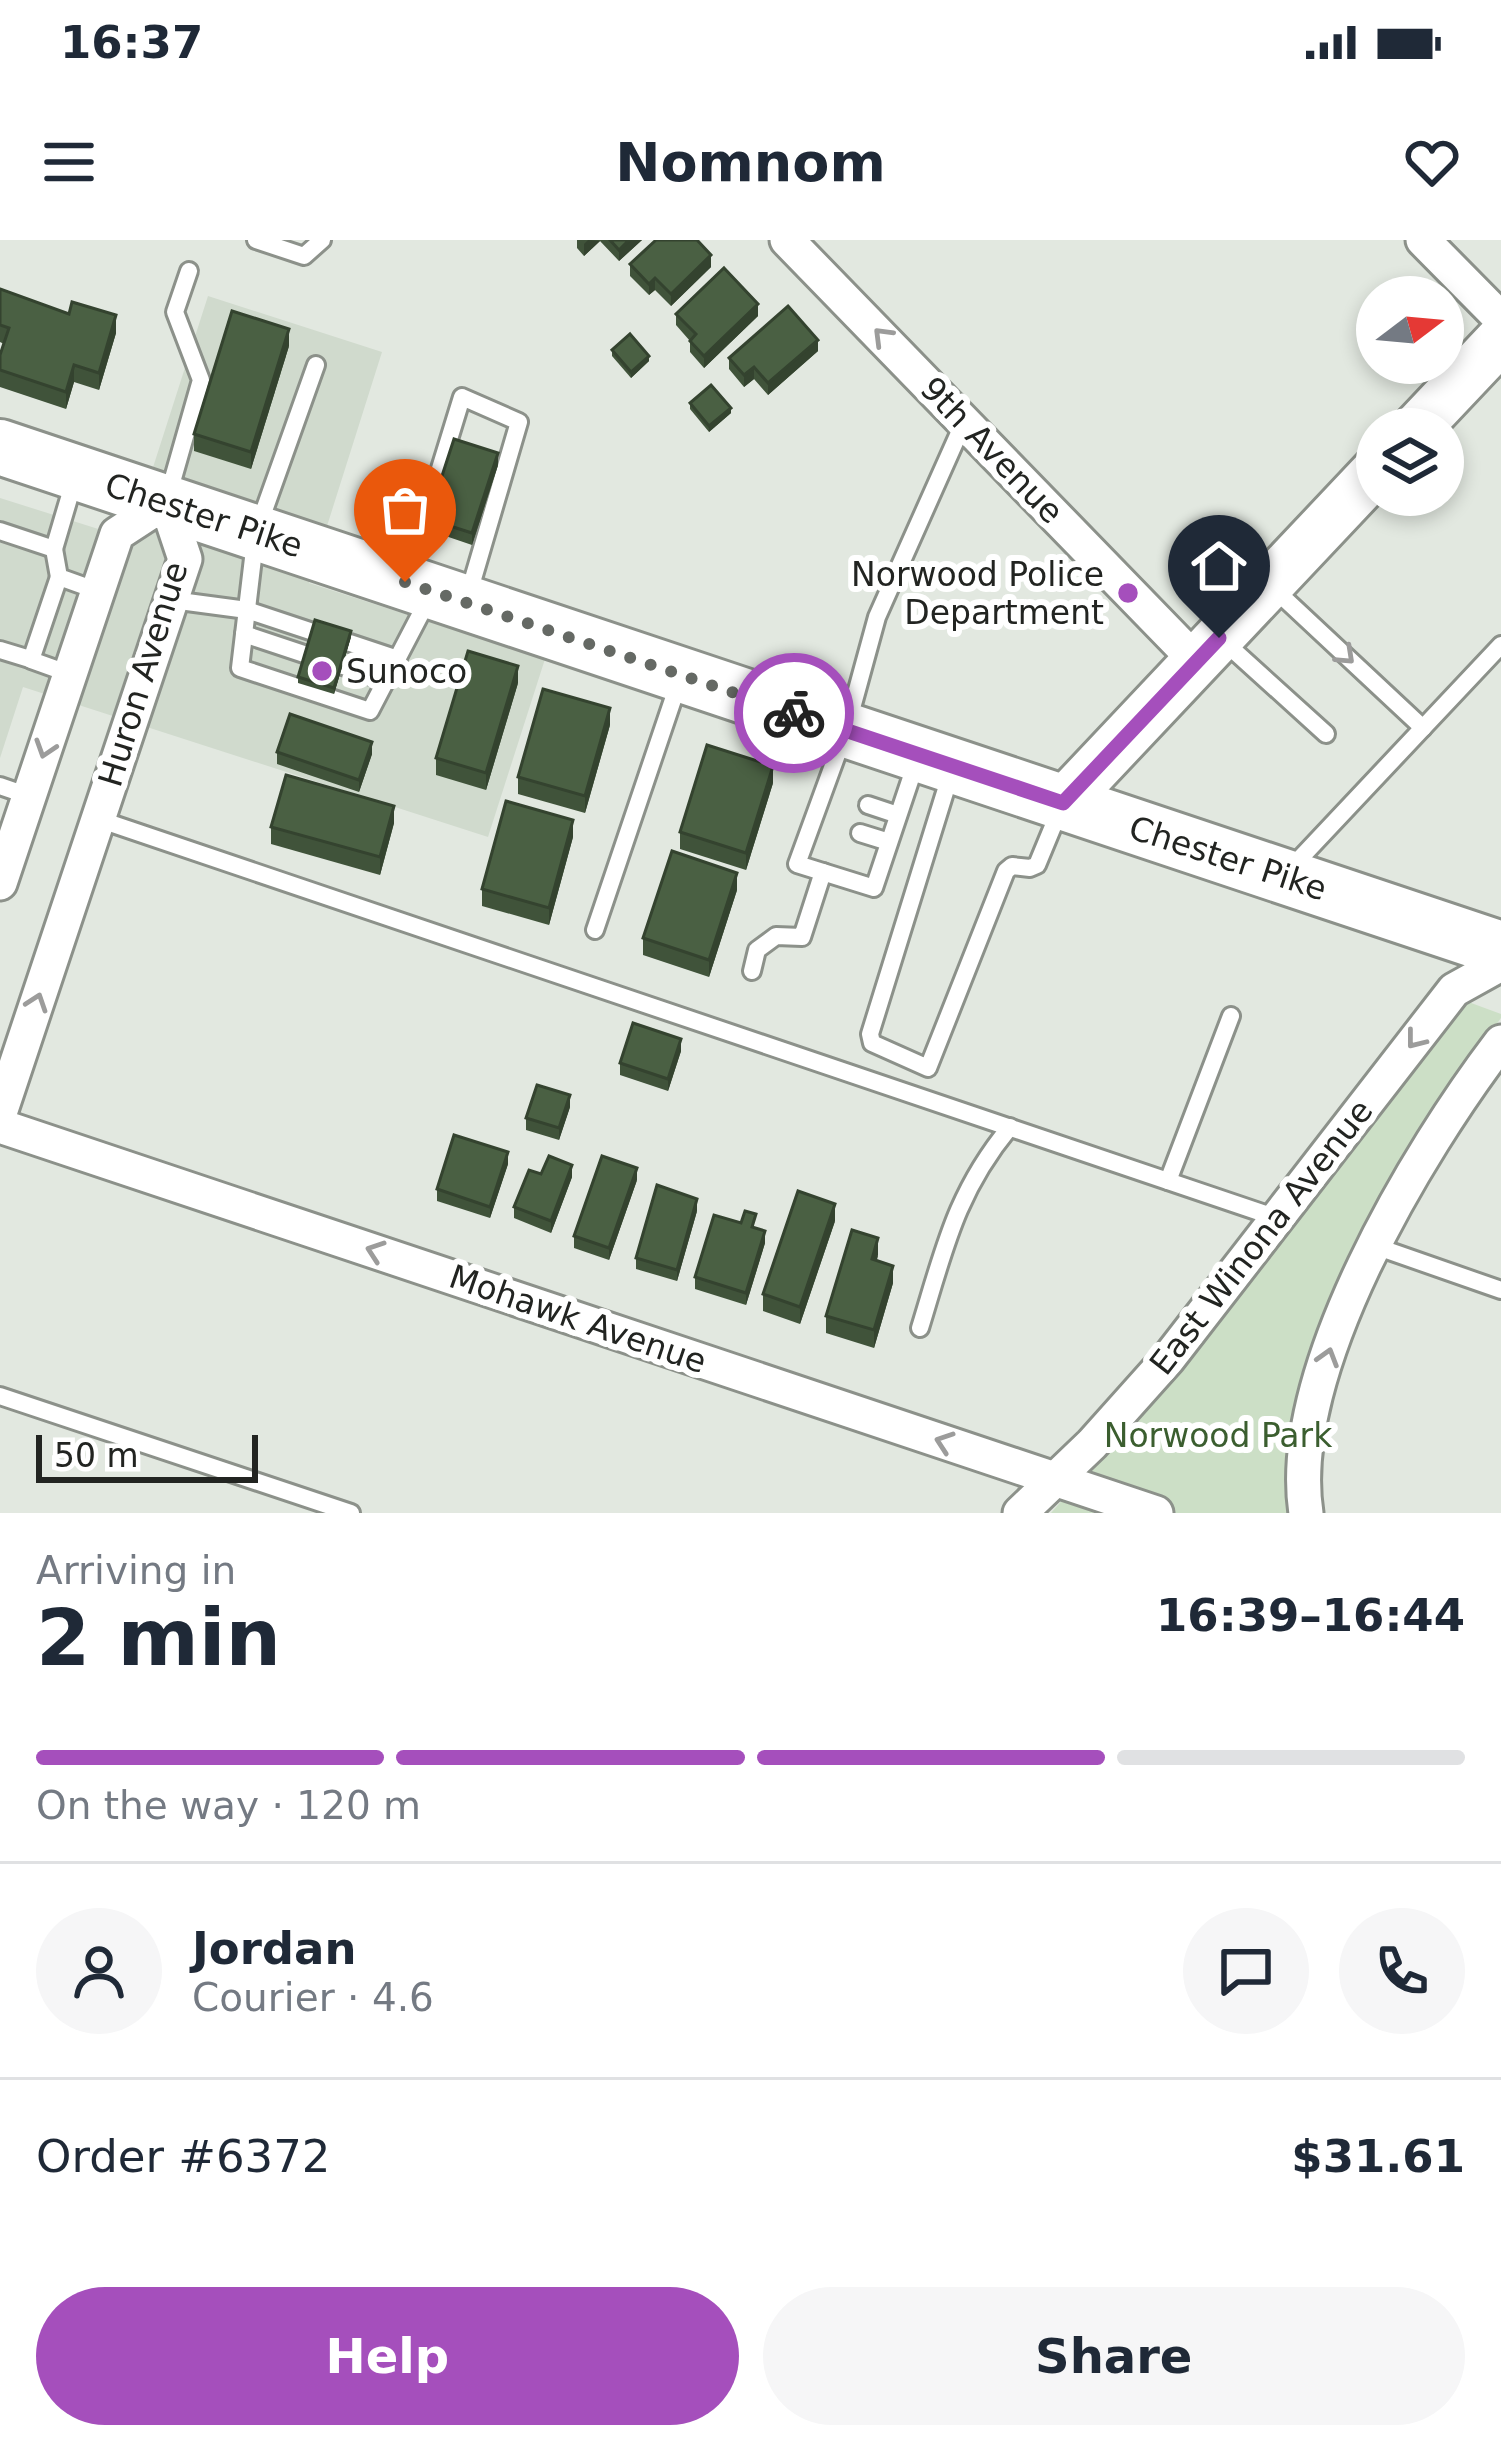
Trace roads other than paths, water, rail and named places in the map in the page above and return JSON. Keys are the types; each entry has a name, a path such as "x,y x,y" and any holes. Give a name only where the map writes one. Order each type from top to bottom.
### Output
{"main road":[{"name":"Chester Pike","path":"0,447 1501,949"}],"street":[{"name":"9th Avenue","path":"787,240 964,422 1208,650"},
{"path":"1423,240 1501,319"},
{"path":"1436,408 1501,339"},
{"path":"1063,803 1356,492"},
{"name":"Huron Avenue","path":"0,883 15,791 70,674 117,534 166,502 185,559 0,1112"},
{"name":"East Winona Avenue","path":"1020,1513 1155,1374 1454,990 1501,964"},
{"path":"1306,1513 1304,1472 1315,1403 1340,1320 1436,1135 1501,1042"},
{"name":"Mohawk Avenue","path":"0,1126 1156,1513"}],"lane":[{"path":"256,240 304,256 322,240"},
{"path":"166,502 201,380 176,312 189,271"},
{"path":"316,364 256,533 240,668 370,711 434,592 519,422 462,397 434,592"},
{"path":"936,760 898,815 874,887 797,864 831,793 877,617 964,422"},
{"path":"33,660 59,577 54,549 77,473"},
{"path":"0,531 54,549"},
{"path":"59,577 98,590"},
{"path":"1270,584 1423,728"},
{"path":"172,600 247,610 313,632"},
{"path":"244,634 307,655"},
{"path":"350,643 398,659"},
{"path":"1283,876 1501,645"},
{"path":"0,650 70,674"},
{"path":"1208,650 1326,734"},
{"path":"343,665 386,681"},
{"path":"595,930 681,675"},
{"path":"928,1068 872,1043 870,1034 932,836 936,760"},
{"path":"917,1096 1006,872 1012,866 1037,865 1063,803"},
{"path":"868,805 898,815"},
{"path":"98,819 1277,1218"},
{"path":"860,833 889,842"},
{"path":"752,971 757,950 776,936 802,937 823,872"},
{"path":"1168,1181 1231,1016"},
{"path":"920,1328 957,1208 981,1162 1010,1127"},
{"path":"1375,1246 1501,1290"},
{"path":"0,1396 351,1513"}],"place":[{"name":"Norwood Police Department","path":"1128,593"},
{"name":"Sunoco","path":"322,671"}],"park label":[{"name":"Norwood Park","path":"1218,1435"}]}
